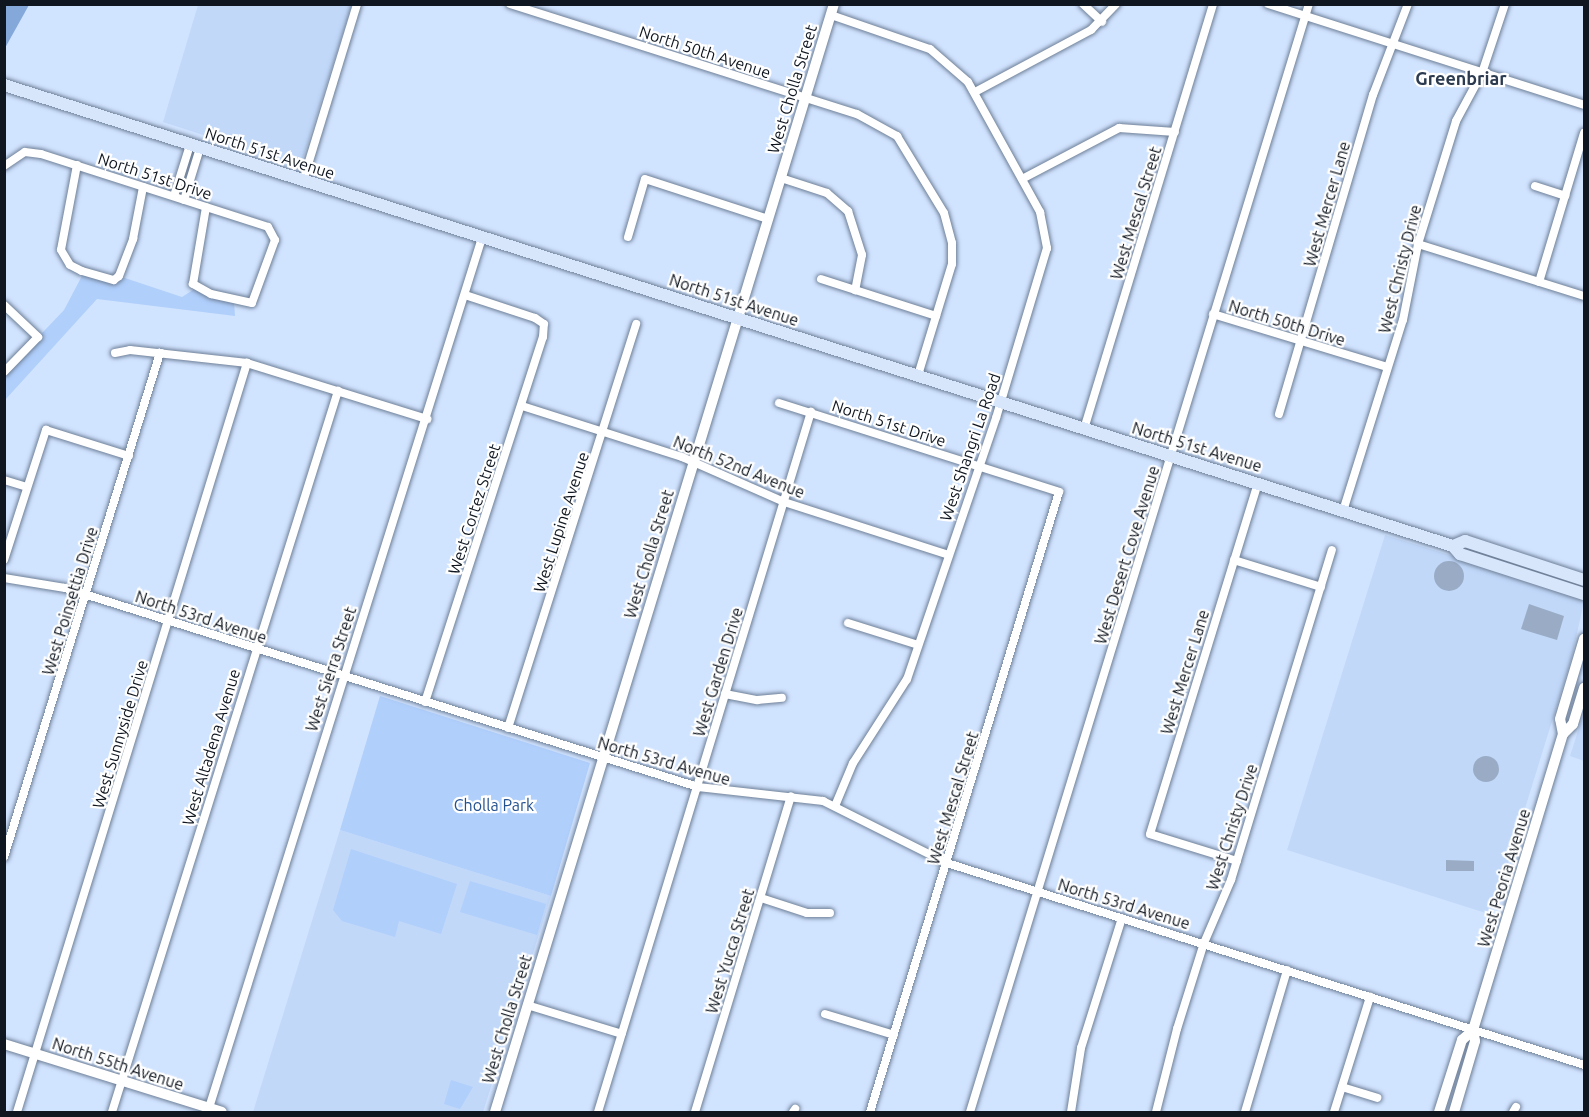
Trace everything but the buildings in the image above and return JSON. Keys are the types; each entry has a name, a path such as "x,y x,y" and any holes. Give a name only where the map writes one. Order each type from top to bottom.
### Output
{"main road":[{"name":"North 51st Avenue","path":"4,86 1258,483 1453,546 1460,554 1584,594"},
{"name":"North 51st Avenue","path":"1453,546 1465,541 1584,580"}],"street":[{"path":"303,181 357,4"},
{"name":"North 50th Avenue","path":"510,4 805,98 887,128 908,148 931,190 952,243 952,264 936,316"},
{"path":"1083,4 1102,22"},
{"path":"975,92 1102,22 1116,4"},
{"name":"West Mescal Street","path":"1084,429 1213,4"},
{"path":"1268,4 1584,105"},
{"name":"West Desert Cove Avenue","path":"970,1113 1309,4"},
{"name":"West Mercer Lane","path":"1279,414 1370,106 1395,45 1408,4"},
{"name":"West Christy Drive","path":"1343,511 1403,320 1418,244 1456,121 1482,73 1504,4"},
{"name":"West Cholla Street","path":"495,1113 832,10"},
{"name":"West Shangri La Road","path":"832,10 930,49 975,92 1045,226 1047,248 980,466 946,554 902,688 853,763 835,806"},
{"path":"1022,179 1119,128 1175,132"},
{"path":"1539,282 1584,133"},
{"path":"174,196 195,146"},
{"path":"184,200 195,146"},
{"name":"North 51st Drive","path":"4,166 25,152 77,165 174,196 206,207 274,232 252,303 211,294 193,284 206,207"},
{"path":"77,165 62,238 64,257 82,271 114,280 122,273 133,239 143,187"},
{"path":"781,178 827,193 848,211 862,255 855,290"},
{"path":"628,237 645,179 768,219"},
{"path":"1534,186 1565,196"},
{"name":"West Sierra Street","path":"209,1111 343,676 427,419 482,238"},
{"path":"1418,244 1584,296"},
{"path":"821,279 936,316 918,375"},
{"name":"West Cortez Street","path":"425,702 522,406 544,324 465,295"},
{"path":"4,305 38,337 4,372"},
{"name":"North 50th Drive","path":"1213,314 1387,367"},
{"name":"West Lupine Avenue","path":"508,728 605,432 636,324"},
{"path":"115,353 160,352 247,363 427,419"},
{"name":"West Poinsettia Drive","path":"4,857 160,352"},
{"name":"West Sunnyside Drive","path":"17,1113 247,363"},
{"name":"West Altadena Avenue","path":"112,1113 338,391"},
{"name":"North 51st Drive","path":"779,403 1059,492"},
{"name":"North 52nd Avenue","path":"522,406 694,461 784,502 946,554"},
{"name":"West Garden Drive","path":"598,1113 811,412"},
{"path":"4,560 46,430 129,456"},
{"path":"4,480 27,487"},
{"name":"West Mercer Lane","path":"1237,861 1150,834 1258,483"},
{"name":"West Mescal Street","path":"870,1113 1059,492"},
{"name":"West Christy Drive","path":"1156,1113 1204,943 1237,861 1332,550"},
{"path":"1234,560 1321,587"},
{"name":"North 53rd Avenue","path":"4,578 86,595 698,787 740,795 791,796 835,806 946,863 1584,1065"},
{"path":"848,623 918,645"},
{"name":"West Peoria Avenue","path":"1563,734 1560,719 1584,639"},
{"name":"West Peoria Avenue","path":"1454,1113 1475,1041 1473,1030 1563,734 1573,724 1584,688"},
{"path":"725,694 757,700 782,698"},
{"name":"West Yucca Street","path":"695,1113 791,796"},
{"path":"761,898 807,913 830,913"},
{"path":"1071,1113 1081,1048 1122,918"},
{"path":"1245,1113 1287,970"},
{"path":"1334,1113 1370,997"},
{"path":"527,1005 622,1034"},
{"path":"825,1014 894,1035"},
{"name":"West Peoria Avenue","path":"1439,1113 1461,1040 1473,1030"},
{"name":"North 55th Avenue","path":"4,1044 209,1111 222,1113"},
{"path":"1342,1088 1377,1098"}],"shaded area":[{"path":"6,5 29,5 5,48 4,8"},
{"path":"198,5 352,5 302,161 293,164 163,122"},
{"path":"1385,535 1575,594 1584,602 1571,660 1492,915 1287,850"},
{"path":"1584,712 1584,761 1570,756"},
{"path":"340,830 551,896 483,1112 253,1112"}],"green space":[{"path":"84,272 106,278 119,276 182,297 196,288 234,301 235,316 97,299 5,400 5,372 64,310"},
{"name":"Cholla Park","path":"380,696 590,763 551,896 340,830"},
{"path":"351,849 457,884 441,934 399,921 395,937 342,921 333,910"},
{"path":"470,881 546,904 537,935 460,912"},
{"path":"451,1080 473,1087 460,1109 444,1104"}],"district":[{"name":"Greenbriar","path":"1461,78"}]}
